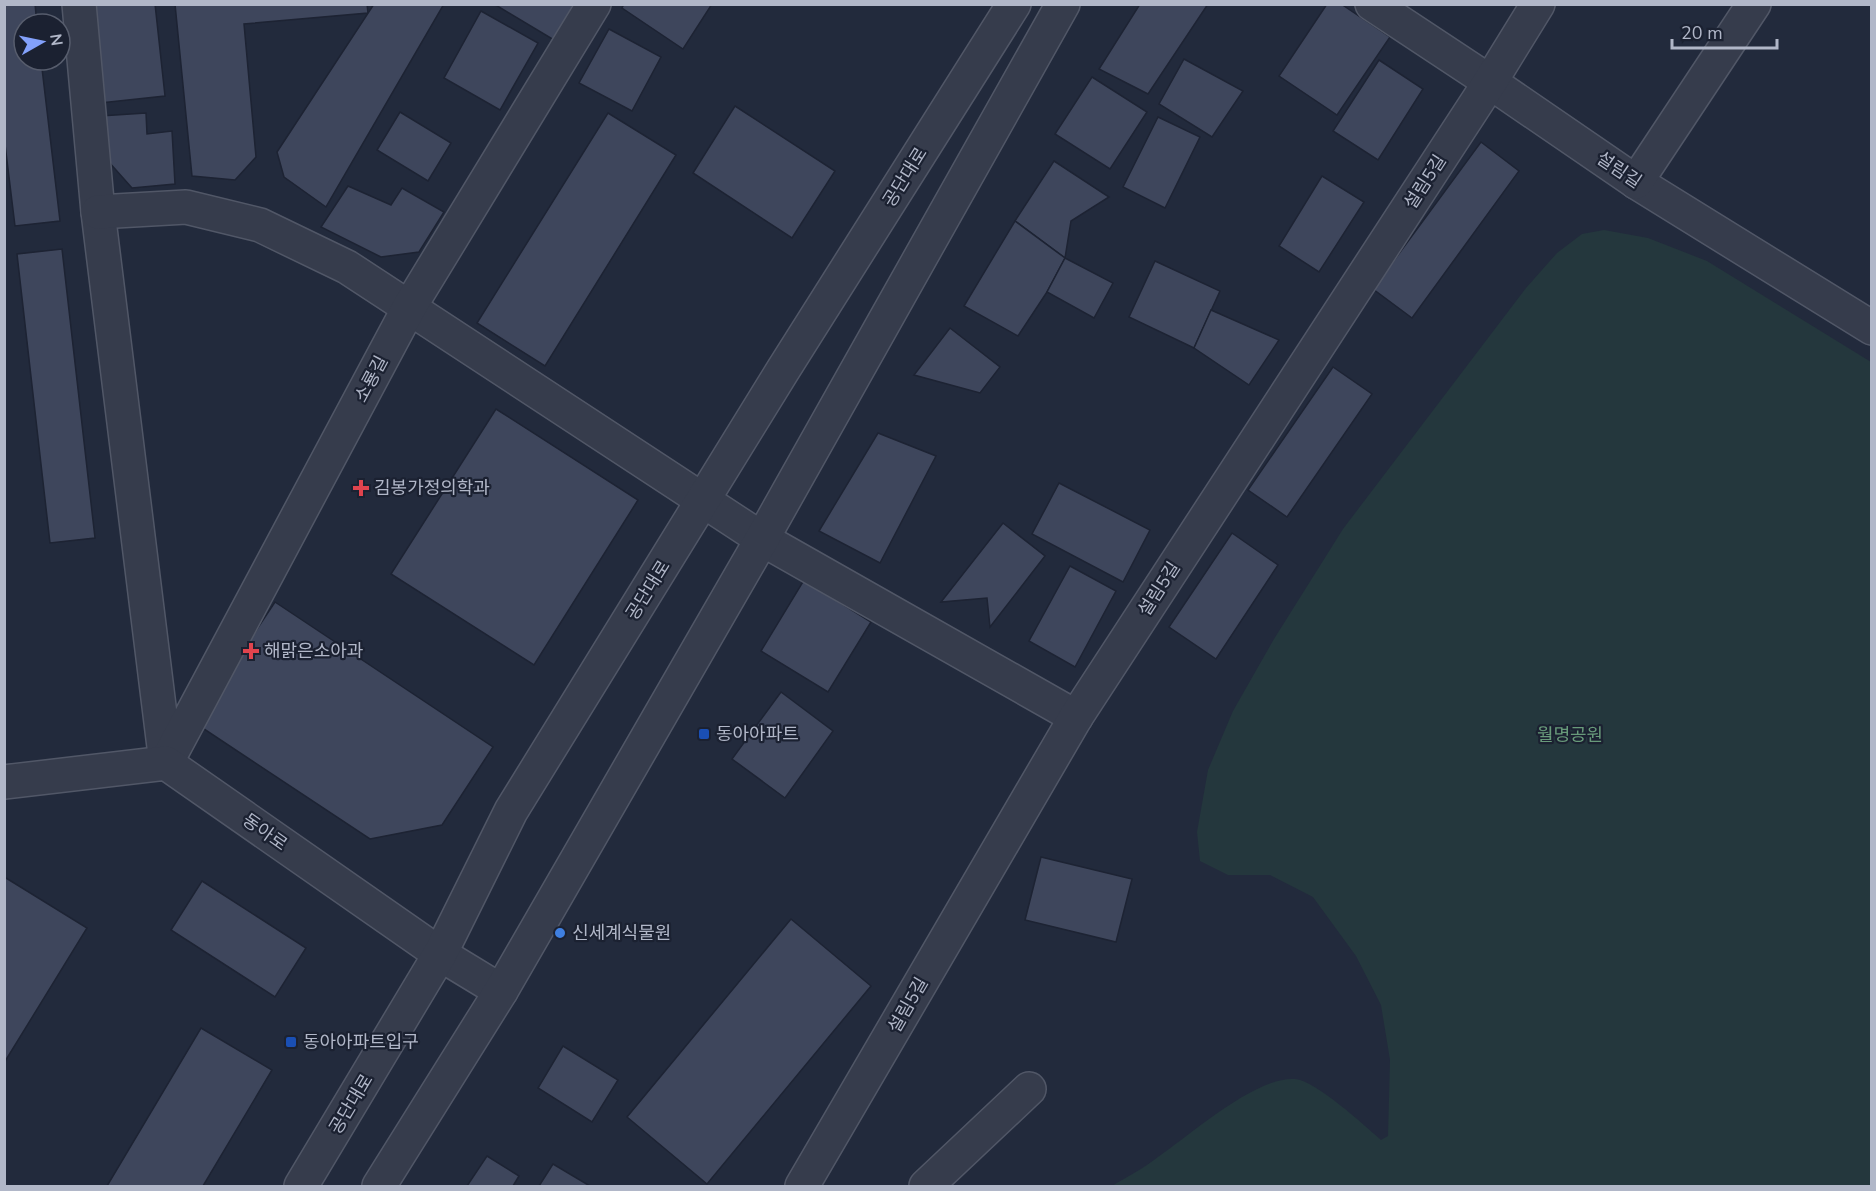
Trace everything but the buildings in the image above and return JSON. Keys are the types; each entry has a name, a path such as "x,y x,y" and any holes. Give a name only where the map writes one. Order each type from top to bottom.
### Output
{"street":[{"path":"4,782 166,763 99,212 79,4"},
{"name":"소룡길","path":"166,763 410,306 594,4"},
{"name":"공단대로","path":"301,1186 440,954 511,811 702,501 1014,4"},
{"path":"379,1186 501,991 762,539 1064,4"},
{"name":"설림길","path":"1372,4 1491,82 1636,182 1872,328"},
{"name":"설림5길","path":"802,1186 1076,717 1491,82 1538,4"},
{"path":"1636,182 1754,4"},
{"path":"99,212 186,207 260,225 347,267 410,306 762,539 1076,717"},
{"name":"동아로","path":"166,763 440,954 501,991"},
{"path":"926,1186 1029,1089"}],"green space":[{"name":"월명공원","path":"1604,230 1648,238 1707,261 1871,362 1871,1186 1112,1186 1147,1165 1243,1097 1279,1081 1295,1079 1315,1087 1381,1140 1388,1136 1390,1060 1381,1005 1356,956 1313,897 1270,875 1228,875 1200,861 1197,832 1208,770 1233,711 1274,639 1343,529 1526,288 1557,253 1582,234"}],"place":[{"name":"김봉가정의학과","path":"361,488"},
{"name":"해맑은소아과","path":"251,651"},
{"name":"동아아파트","path":"704,734"},
{"name":"신세계식물원","path":"560,933"},
{"name":"동아아파트입구","path":"291,1042"}]}
